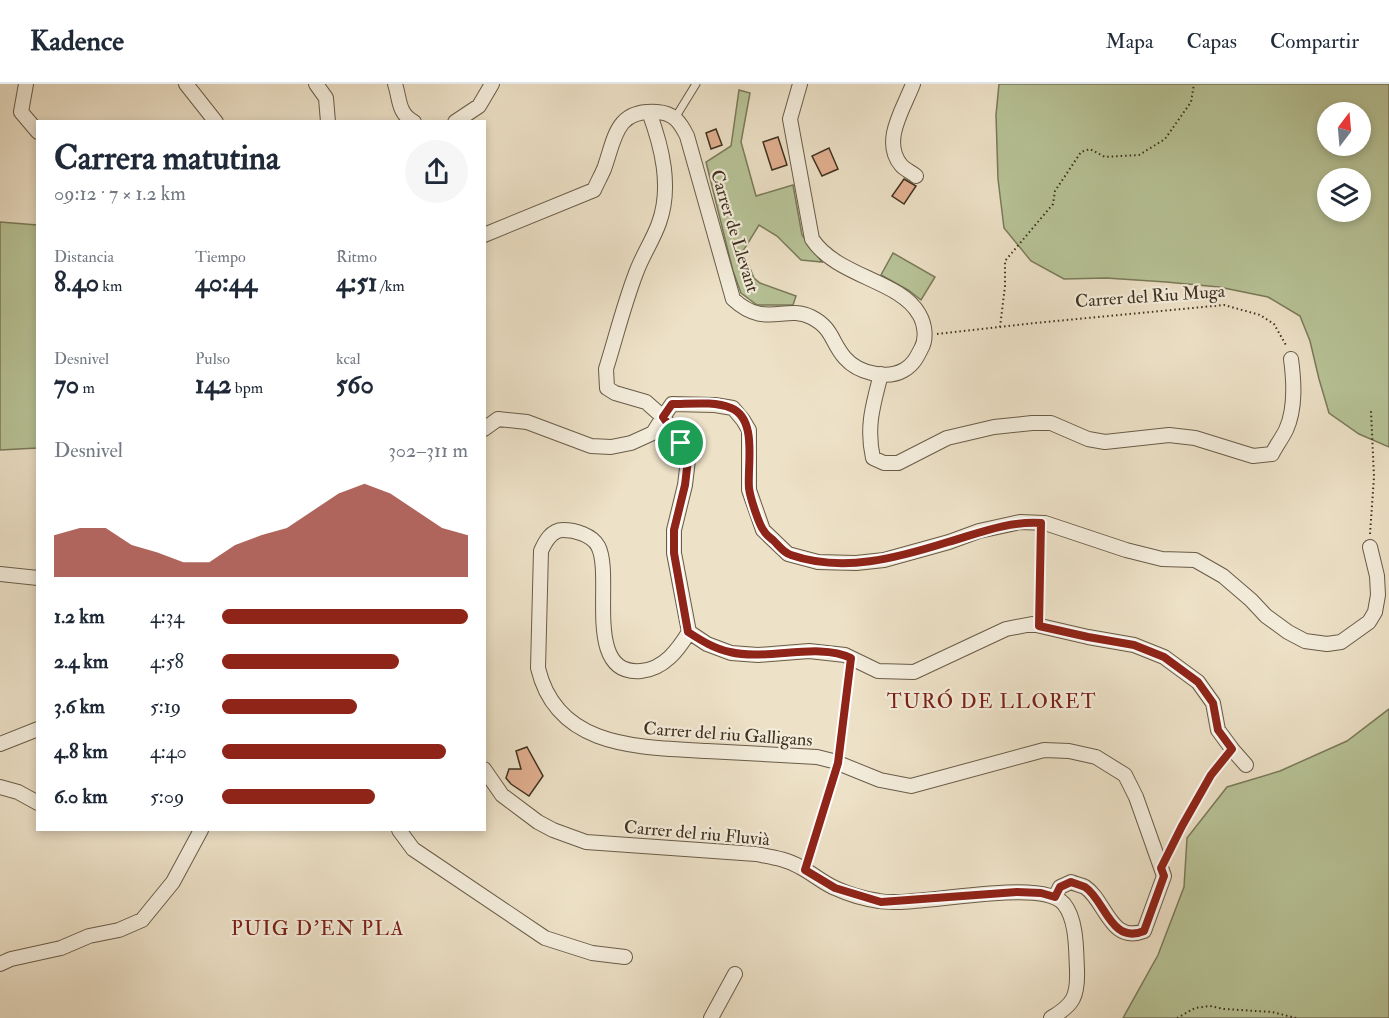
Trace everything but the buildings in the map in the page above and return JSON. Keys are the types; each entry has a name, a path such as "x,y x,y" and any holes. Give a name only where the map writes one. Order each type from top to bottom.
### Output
{"street":[{"path":"26,84 21,112 36,130"},
{"path":"186,84 214,120"},
{"path":"316,84 326,98 328,120"},
{"path":"395,84 400,110 411,120"},
{"path":"458,120 479,106 492,84"},
{"path":"800,84 790,118 812,239 820,251 831,260 906,299 920,314 925,336 925,343 915,361 903,370 881,374 870,417 869,441 873,458 884,464 898,464 947,438 994,427 1032,423 1051,423 1088,439 1105,442 1169,435 1195,438 1253,456 1272,454 1287,428 1293,400 1294,380 1291,359"},
{"path":"913,84 892,136 894,153 901,165 916,176"},
{"path":"486,234 594,190 604,170 611,141 619,125 631,116 649,112 668,113 675,118"},
{"path":"649,112 657,133 666,182 665,204 659,225 635,276 605,378 607,388 615,393 646,402 663,417 681,443 688,460 685,485 674,530 674,553 688,632 707,644 731,653 758,655 809,651 844,655 878,671 914,672 1006,628 1032,624 1134,645 1164,657 1198,682 1213,703 1218,730 1246,765"},
{"name":"Carrer de Llevant","path":"675,118 681,122 687,136 733,299 753,313 808,315 826,327 844,358 855,366 881,374"},
{"path":"486,428 498,419 527,422 591,446 611,447 631,443 653,433 672,404 715,405 733,408 749,430 749,490 763,530 788,554 818,562 856,563 884,560 979,531 1020,522 1041,523 1162,559 1196,560 1223,576 1266,616 1288,632 1305,641 1327,644 1341,642 1369,622 1375,612 1378,594 1377,576 1370,547"},
{"name":"Carrer del riu Galligans","path":"688,632 676,653 657,666 640,671 623,668 611,657 604,639 603,564 598,546 590,537 575,531 559,530 546,539 541,551 538,668 542,686 551,701 576,726 603,739 638,747 816,757 880,780 911,786 1044,750 1069,751 1096,757 1125,775 1136,797 1164,876 1144,931 1136,934 1118,930 1085,887 1071,882 1060,887 1055,897"},
{"path":"0,573 36,578"},
{"path":"0,744 36,730"},
{"name":"Carrer del riu Fluvià","path":"486,772 502,795 538,822 586,842 756,854 784,860 835,888 881,902 1017,892 1041,893 1055,897"},
{"path":"0,786 36,802"},
{"path":"0,964 11,959 61,948 89,936 119,930 142,920 173,882 200,831"},
{"path":"400,831 413,849 545,938 592,953 625,957"},
{"path":"1051,1018 1067,1009 1073,1000 1077,977 1076,945 1071,919 1064,904 1055,897"},
{"path":"711,1018 735,974"}],"lane":[{"path":"675,118 696,84"}],"path":[{"path":"1000,327 1005,286 1005,261 1053,204 1055,191 1081,152 1090,149 1105,157 1139,155 1165,139 1191,102 1194,84"},
{"name":"Carrer del Riu Muga","path":"925,336 1224,305 1260,315 1274,324 1286,341 1291,359"},
{"path":"1370,547 1374,477 1371,411"},
{"path":"1039,626 1041,523"},
{"path":"805,870 838,763 851,658"},
{"path":"1161,868 1211,775 1232,749"},
{"path":"1177,1018 1196,1008 1210,1006 1276,1013 1296,1018"}],"green space":[{"path":"999,84 1389,84 1389,447 1359,434 1329,413 1310,341 1300,316 1268,297 1219,287 1106,278 1064,279 1031,261 1004,228 998,179 996,115"},
{"path":"739,90 750,93 741,142 756,196 793,185 802,235 822,262 801,260 777,236 759,225 743,251 754,278 760,283 796,296 793,305 757,305 741,293 733,271 706,162 731,146"},
{"path":"0,222 36,225 36,448 0,450"},
{"path":"893,253 935,277 921,300 881,275"},
{"path":"1389,709 1389,1018 1123,1018 1158,955 1184,887 1187,838 1227,787 1280,771 1347,741"}],"district":[{"name":"TURÓ DE LLORET","path":"992,701"},
{"name":"PUIG D'EN PLA","path":"318,928"}],"route":[{"path":"672,404 715,405 733,408 749,430 749,490 763,530 788,554 818,562 856,563 884,560 979,531 1020,522 1041,523 1039,626 1134,645 1164,657 1198,682 1213,703 1218,730 1232,749 1211,775 1161,868 1164,876 1144,931 1136,934 1118,930 1085,887 1071,882 1060,887 1055,897 1041,893 1017,892 881,902 835,888 805,870 838,763 851,658 844,655 809,651 758,655 731,653 707,644 688,632 674,553 674,530 685,485 688,460 681,443 663,417 672,404"}]}
